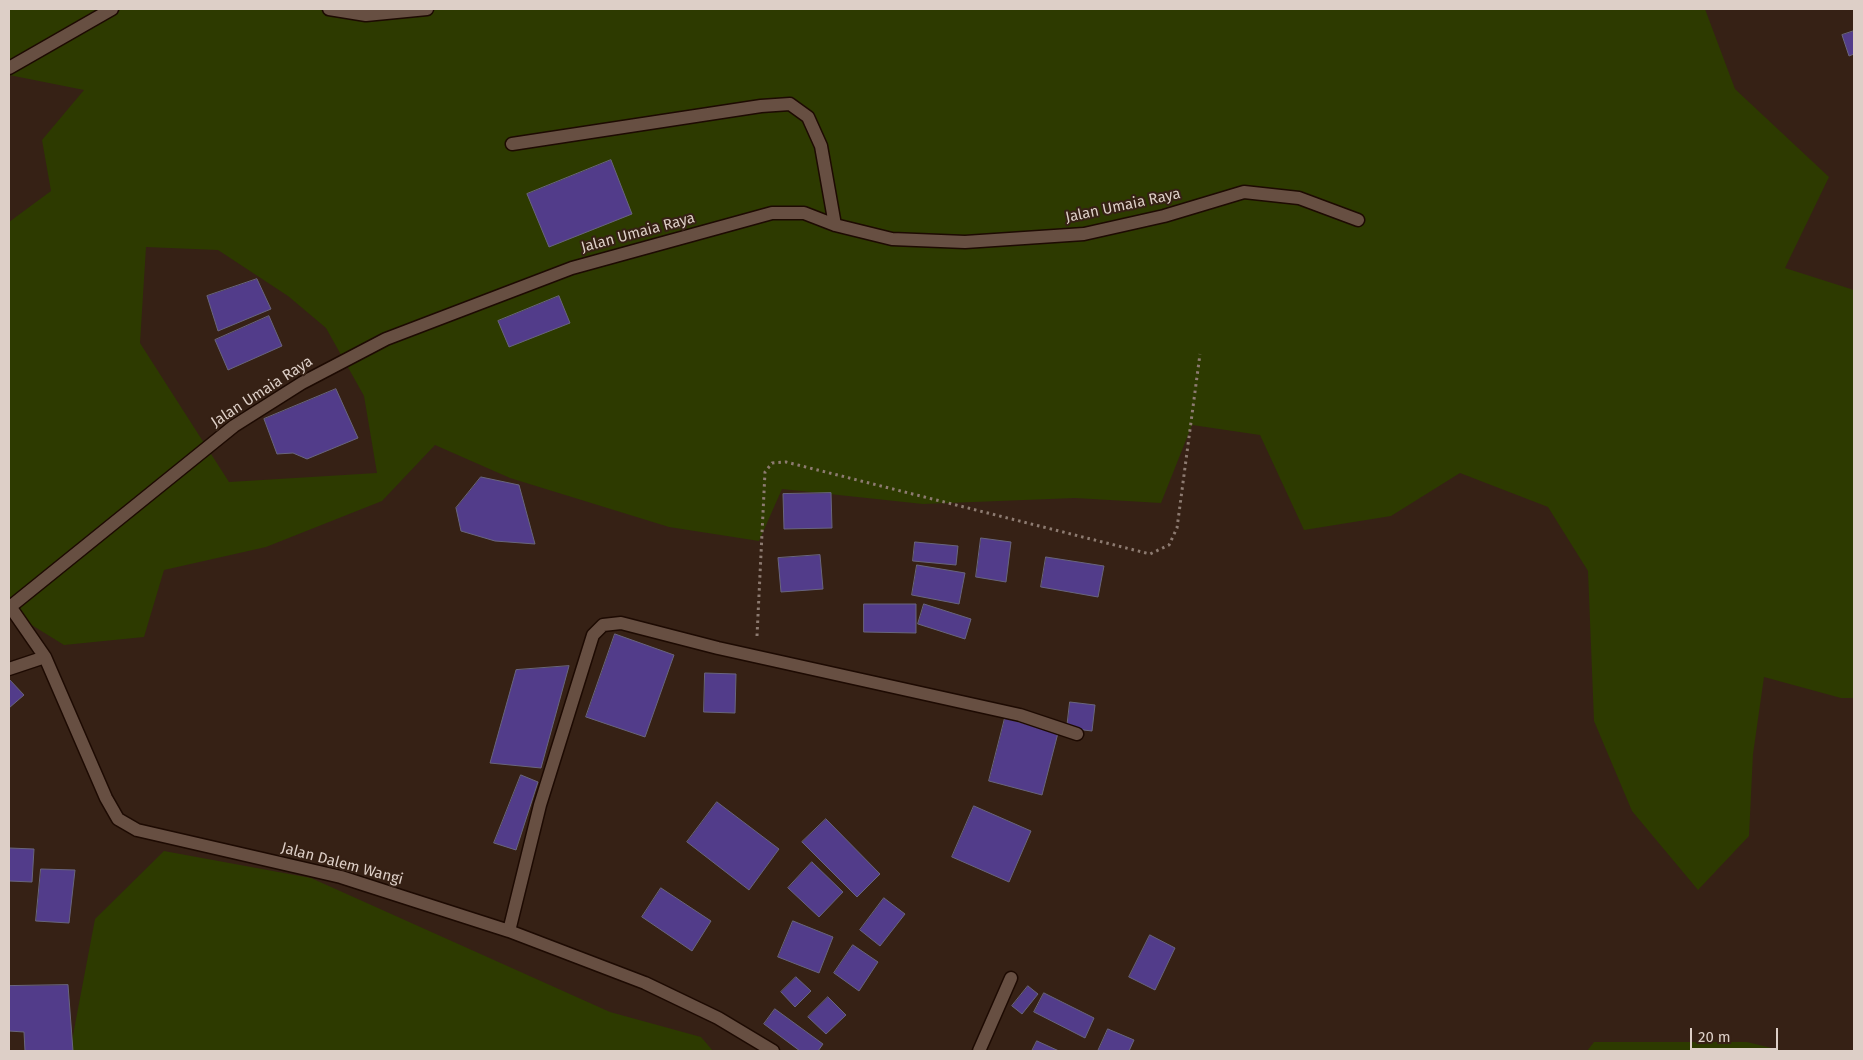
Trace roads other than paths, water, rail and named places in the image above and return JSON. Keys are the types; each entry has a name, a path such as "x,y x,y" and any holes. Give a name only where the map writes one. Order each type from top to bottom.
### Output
{"street":[{"path":"9,68 112,9"},
{"path":"329,9 366,15 427,9"},
{"path":"512,144 761,106 790,104 808,117 821,146 836,225"},
{"name":"Jalan Umaia Raya","path":"9,606 234,426 302,383 386,338 572,268 772,213 804,213 836,225 892,239 965,242 1084,234 1164,216 1244,192 1299,198 1358,220"},
{"name":"Jalan Dalem Wangi","path":"9,606 45,658 106,798 118,819 137,830 341,877 509,931 645,983 718,1018 773,1051"},
{"path":"509,931 540,805 593,635 603,625 621,623 756,656 1020,715 1077,734"},
{"path":"9,668 45,658"},
{"path":"979,1051 1011,978"}]}
